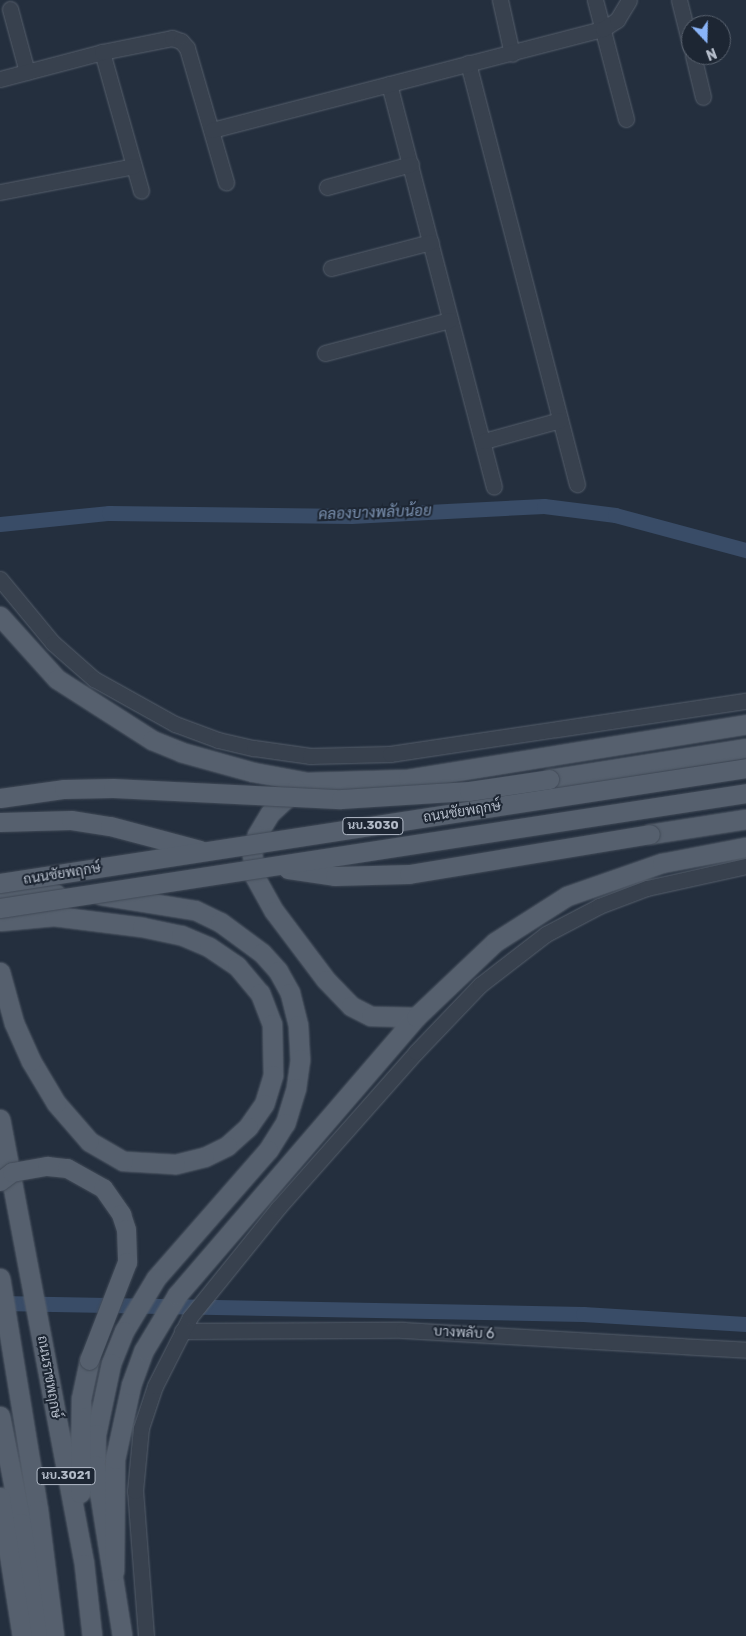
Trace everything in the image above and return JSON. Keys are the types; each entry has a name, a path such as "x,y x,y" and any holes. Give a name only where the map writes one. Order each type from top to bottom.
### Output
{"main road":[{"path":"0,616 57,679 152,740 181,752 235,767 307,782 408,779 746,724"},
{"path":"0,798 64,789 113,788 341,799 469,791 746,748"},
{"name":"ถนนชัยพฤกษ์","path":"0,884 746,768"},
{"path":"307,782 290,794 263,822 252,853 255,877 274,911 326,980 351,1006 371,1016 416,1018"},
{"name":"ถนนชัยพฤกษ์","path":"0,908 746,793"},
{"path":"0,822 71,820 110,826 241,861 335,876 370,877 409,874 746,819"},
{"path":"114,1571 114,1472 120,1426 131,1385 144,1350 177,1294 416,1018 495,942 567,896 662,862 746,847"},
{"path":"0,893 112,895 195,910 241,936 278,971 290,993 298,1025 300,1059 296,1088 285,1123 268,1150 156,1278 124,1331 111,1364 96,1434 96,1465 102,1512 114,1571 122,1636"},
{"path":"0,921 54,916 181,935 209,947 250,978 268,1007 272,1024 273,1075 264,1104 248,1127 227,1146 175,1164 123,1161 89,1140 56,1103 14,1023 0,972"},
{"name":"ถนนราชพฤกษ์","path":"0,1118 84,1564 92,1636"},
{"path":"0,1181 12,1172 47,1166 67,1168 103,1188 121,1214 126,1229 127,1262 89,1360 81,1399 78,1472 84,1564"},
{"name":"นบ.3021","path":"0,1279 10,1327 54,1636"},
{"path":"0,1416 21,1523 37,1636"},
{"path":"0,1497 22,1636"}],"street":[{"path":"500,0 512,54"},
{"path":"595,0 626,120"},
{"path":"212,130 603,29 617,20 629,0"},
{"path":"679,0 683,15"},
{"path":"10,9 27,72"},
{"path":"0,79 102,52 172,38 181,40 187,48 226,182"},
{"path":"102,52 141,191"},
{"path":"468,63 577,484"},
{"path":"696,65 704,97"},
{"path":"389,84 450,320 484,441 494,487"},
{"path":"327,187 411,164"},
{"path":"0,192 134,166"},
{"path":"330,268 431,242"},
{"path":"325,352 450,320"},
{"path":"484,441 560,420"},
{"path":"0,579 53,643 94,678 175,724 218,740 254,748 310,756 390,754 746,701"},
{"path":"146,1636 134,1491 141,1428 155,1386 190,1316 221,1277 416,1052 480,985 546,934 599,906 648,888 746,866"},
{"name":"บางพลับ 6","path":"182,1331 402,1330 746,1350"}],"waterway":[{"name":"คลองบางพลับน้อย","path":"0,524 109,513 351,516 544,506 615,515 746,550"},
{"path":"0,1303 583,1314 746,1324"}]}
